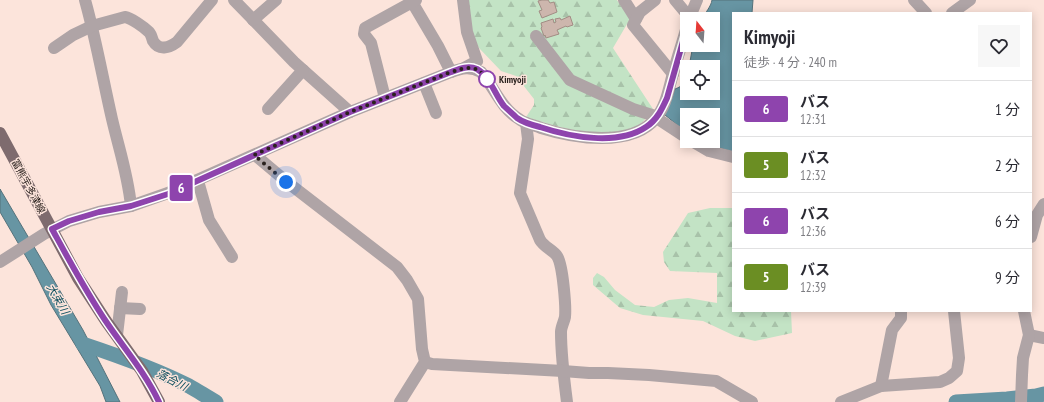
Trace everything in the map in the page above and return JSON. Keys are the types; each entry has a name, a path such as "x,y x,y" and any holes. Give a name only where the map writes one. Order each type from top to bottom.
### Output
{"main road":[{"name":"富熊宇多津線","path":"0,132 48,232 142,371 159,402"}],"street":[{"path":"85,0 112,120 128,176 131,206"},
{"path":"54,48 73,35 92,26 125,17 130,18 149,32 154,43 158,47 170,47 182,37 212,0"},
{"path":"253,20 276,0"},
{"path":"2,261 48,232 76,218 131,206 168,194 350,112 464,68 477,61 467,32 462,0"},
{"path":"624,0 636,19"},
{"path":"655,0 640,12 632,25 673,74"},
{"path":"675,0 683,12"},
{"path":"692,12 697,0"},
{"path":"914,0 925,12"},
{"path":"953,12 970,0"},
{"path":"238,1 253,20 303,70 350,112"},
{"path":"385,98 371,43 364,34 365,28 414,1 451,72"},
{"path":"536,36 570,80 633,110 657,118 680,133"},
{"path":"464,68 476,69 481,72 504,105 519,119 526,123 569,136 617,137 640,131 657,118 667,98 680,51"},
{"path":"268,109 303,70"},
{"path":"424,83 436,113"},
{"path":"526,123 528,139 520,193 543,246 557,256 560,264 564,288 565,316 561,330 563,371 567,402"},
{"path":"703,148 709,152 732,157"},
{"path":"254,155 286,182 397,267 407,280 418,299 422,349 425,362 400,402"},
{"path":"198,180 209,220 232,257"},
{"path":"1032,233 1037,215 1044,204"},
{"path":"117,335 122,292"},
{"path":"120,308 140,309"},
{"path":"881,386 892,330 900,318 901,312"},
{"path":"842,402 881,386 940,382 949,378 957,371 959,358 954,312"},
{"path":"1021,398 1024,358 1029,335 1024,312"},
{"path":"1029,335 1044,338"},
{"path":"425,362 432,364 563,371 589,374 608,373 649,375 665,378 716,381 752,402"}],"green space":[{"path":"462,0 617,0 630,19 613,48 653,109 644,121 631,130 607,133 572,130 526,117 534,105 534,99 516,76 501,71 479,48 463,20"},
{"path":"710,208 732,208 732,312 791,312 792,333 755,341 735,336 703,321 643,315 620,308 593,285 593,278 597,273 604,277 615,290 635,305 654,307 669,300 688,298 717,303 717,273 670,271 664,262 663,252 688,213"}],"water":[{"path":"712,0 753,0 752,12 732,12 732,152 720,148 720,108 680,108 680,127 665,115 675,89 680,87 680,100 720,100 720,60 690,60 692,52 720,52 720,12 706,12"},
{"name":"大束川","path":"0,189 83,330 120,402 106,402 100,386 51,305 32,267 0,212"}],"building":[{"path":"548,0 550,3 554,2 557,12 542,18 539,11 542,10 538,1"},
{"path":"570,16 573,25 557,30 559,34 546,38 545,35 544,36 541,23 553,19 554,23 556,22 555,19 560,18 561,20"}],"waterway":[{"name":"落合川","path":"83,344 164,374 189,386 216,402"},
{"name":"落合川","path":"956,402 1007,399 1044,394"}],"bus line":[{"name":"6","path":"159,402 142,371 106,321 78,278 52,229 69,221 99,212 131,206 168,194 350,112 464,68 476,69 481,72 487,78 504,105 519,119 526,123 569,136 617,137 629,135 640,131 657,118 667,98 680,51"}],"place":[{"name":"Kimyoji","path":"487,79"}],"route":[{"path":"286,182 254,155 350,112 451,72 464,68 471,68 481,72 487,79"}]}
